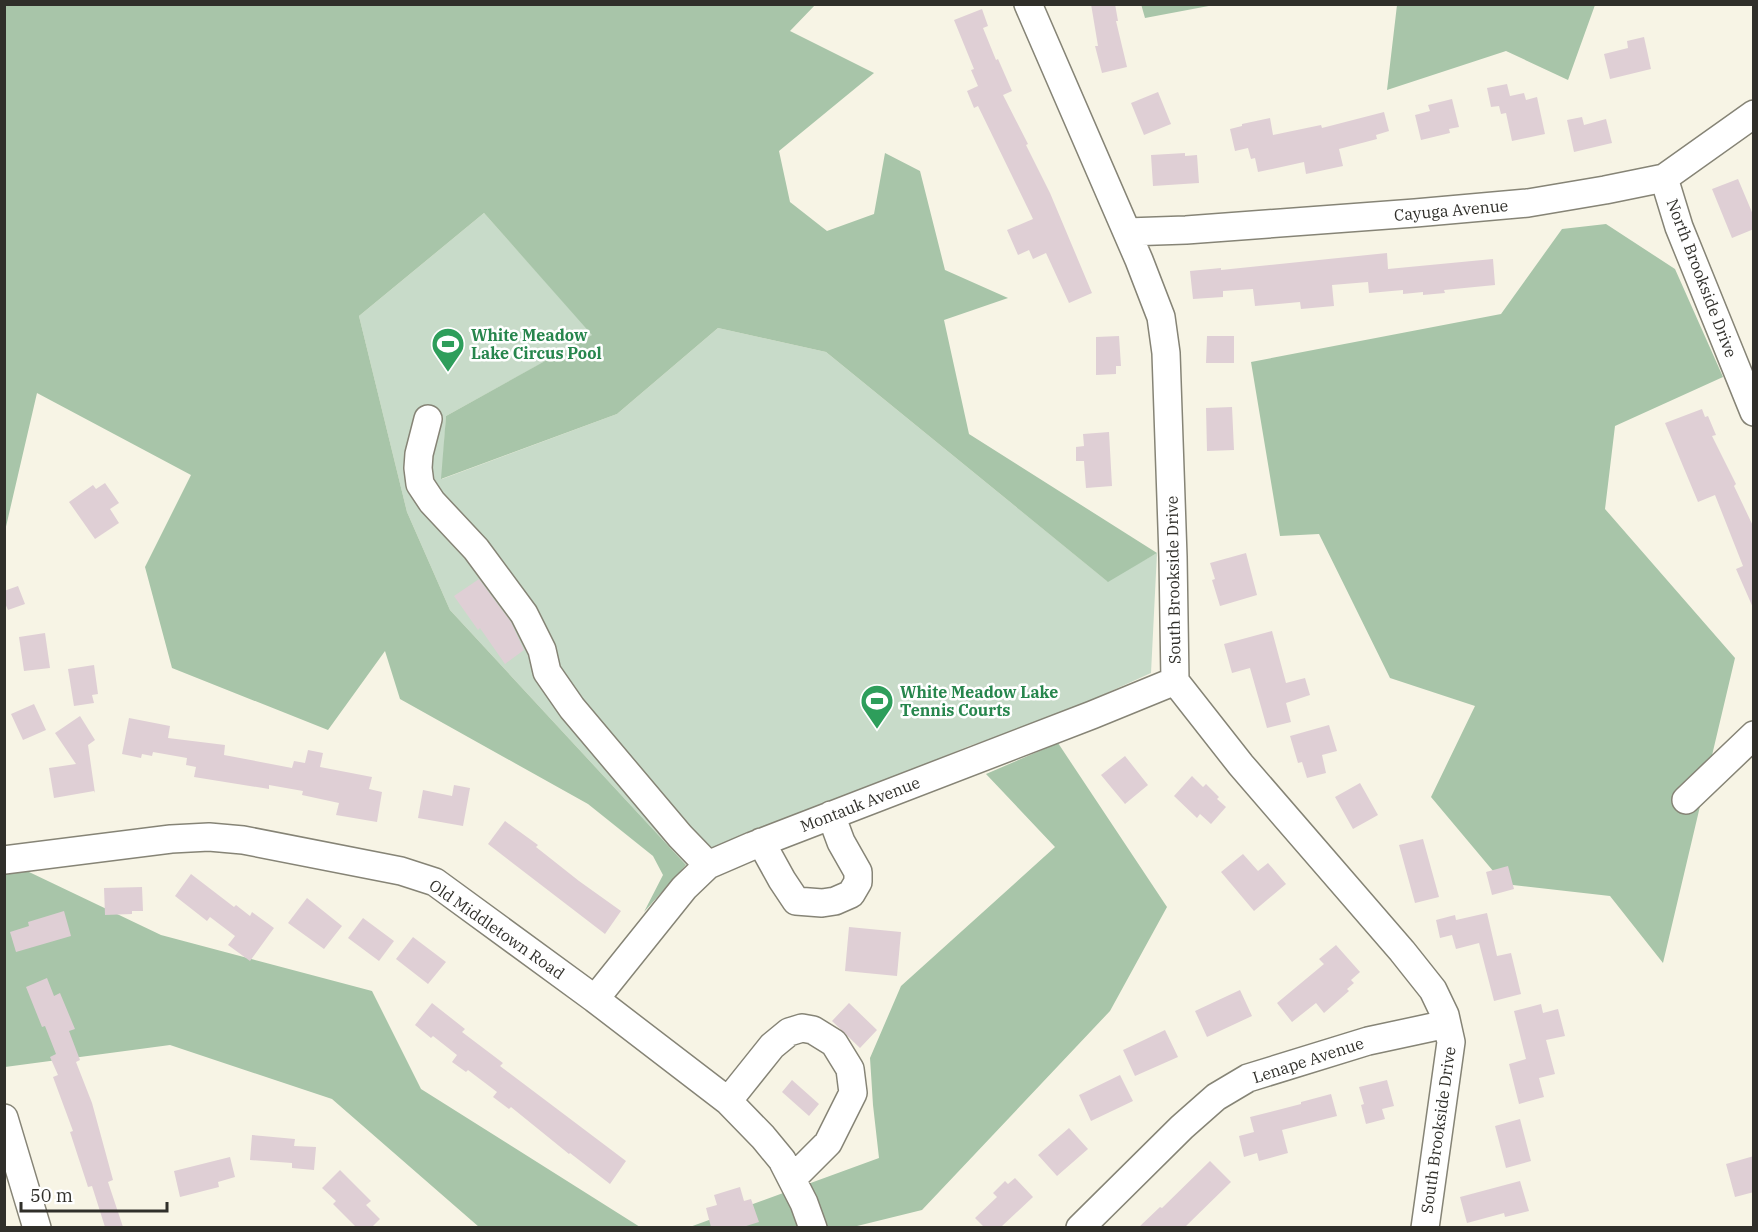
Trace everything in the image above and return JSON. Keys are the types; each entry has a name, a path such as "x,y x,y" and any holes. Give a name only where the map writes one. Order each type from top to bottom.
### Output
{"street":[{"name":"South Brookside Drive","path":"1028,4 1127,232 1161,318 1166,353 1175,681 1241,765 1433,990 1447,1024 1451,1042 1425,1227"},
{"name":"Cayuga Avenue","path":"1127,232 1220,228 1415,213 1528,203 1605,190 1664,178 1754,114"},
{"name":"North Brookside Drive","path":"1664,178 1679,227 1754,412"},
{"path":"428,419 419,454 420,484 432,502 476,549 524,614 542,650 547,672 572,708 708,866"},
{"name":"Montauk Avenue","path":"595,999 684,888 708,866 761,842 1175,681"},
{"path":"1686,800 1754,735"},
{"path":"761,842 796,901 822,903 835,901 851,894 858,882 858,872 841,842 831,815"},
{"name":"Old Middletown Road","path":"4,860 171,839 209,837 243,840 401,872 435,882 595,999 728,1101 782,1160 804,1203 813,1227"},
{"name":"Lenape Avenue","path":"1080,1227 1182,1127 1216,1097 1248,1078 1368,1041 1447,1024"},
{"path":"728,1101 772,1046 789,1032 802,1028 813,1030 834,1043 850,1069 853,1094 828,1143 792,1179"},
{"path":"4,1118 37,1227"}],"green space":[{"path":"816,4 790,31 874,73 779,151 790,202 827,231 874,214 885,153 920,171 945,270 1008,298 944,320 969,434 1157,553 1108,582 826,352 718,328 617,414 441,479 446,416 592,335 484,213 359,316 407,512 450,610 686,865 644,912 663,875 653,856 588,804 400,699 385,651 328,730 172,668 145,567 191,475 37,393 5,531 5,5"},
{"path":"1141,4 1214,4 1214,5 1145,18"},
{"path":"1397,4 1595,5 1568,80 1506,51 1387,90"},
{"path":"484,213 593,335 446,416 442,479 617,414 718,328 826,352 1107,581 1157,553 1151,673 1047,720 969,746 686,865 450,610 407,512 359,316"},
{"path":"1606,224 1675,269 1723,377 1615,426 1605,509 1735,658 1663,963 1610,896 1504,884 1431,797 1475,706 1390,678 1319,534 1280,536 1251,362 1501,314 1562,229"},
{"path":"4,735 6,861 161,935 372,991 421,1089 640,1227 479,1227 332,1099 170,1045 5,1067"},
{"path":"1058,743 1167,907 1110,1011 922,1210 853,1227 687,1228 879,1158 870,1058 901,986 1055,847 986,774"}],"building":[{"path":"1091,4 1115,4 1118,21 1116,21 1127,67 1102,73 1095,46 1098,46"},
{"path":"982,9 988,26 983,28 1012,91 1003,95 1028,144 1026,145 1050,193 1092,293 1069,303 1046,253 1033,259 1029,250 1018,255 1007,230 1033,219 978,106 974,108 967,91 978,86 971,70 974,69 954,20"},
{"path":"1644,37 1651,69 1610,79 1604,54 1628,48 1627,41"},
{"path":"1507,84 1510,96 1524,93 1526,100 1537,97 1545,134 1512,141 1506,113 1501,114 1499,106 1491,107 1487,88"},
{"path":"1158,92 1171,124 1144,135 1131,103"},
{"path":"1452,99 1459,127 1449,129 1450,133 1421,140 1415,115 1430,111 1428,105"},
{"path":"1384,112 1389,131 1376,135 1377,139 1339,149 1343,166 1306,174 1304,162 1258,172 1255,158 1251,159 1248,148 1235,151 1230,129 1270,118 1273,135 1321,125 1322,128"},
{"path":"1582,117 1584,125 1606,119 1612,143 1574,152 1567,120"},
{"path":"1185,153 1185,156 1197,155 1199,183 1153,186 1151,155"},
{"path":"1738,179 1754,217 1754,229 1732,238 1712,189"},
{"path":"1387,253 1388,269 1493,259 1495,285 1444,290 1445,293 1423,295 1423,292 1403,294 1403,290 1369,293 1368,282 1332,285 1334,306 1301,309 1300,302 1255,306 1253,289 1223,291 1223,297 1193,299 1190,271 1221,268 1221,270"},
{"path":"1119,336 1121,366 1116,366 1116,374 1096,375 1096,337"},
{"path":"1207,336 1234,336 1234,363 1206,363"},
{"path":"1232,407 1234,450 1207,451 1206,408"},
{"path":"1702,409 1705,417 1708,416 1716,435 1712,436 1736,484 1734,486 1754,528 1754,610 1736,569 1743,566 1715,495 1698,502 1665,423"},
{"path":"1109,432 1112,486 1086,488 1084,461 1076,461 1076,447 1084,446 1083,434"},
{"path":"105,483 119,503 110,509 119,523 95,539 69,502 93,485 96,489"},
{"path":"1246,553 1257,595 1220,606 1212,580 1215,579 1210,563"},
{"path":"479,579 511,622 524,650 505,664 454,596"},
{"path":"18,586 25,604 8,610 4,601 4,591"},
{"path":"1272,631 1286,683 1305,678 1310,695 1286,703 1291,722 1267,728 1250,668 1232,673 1224,644"},
{"path":"45,633 50,668 24,671 19,637"},
{"path":"94,665 98,694 92,695 94,703 74,706 68,669"},
{"path":"34,704 46,730 23,740 11,714"},
{"path":"80,716 95,740 88,745 95,793 94,791 54,798 49,768 76,764 55,733"},
{"path":"129,718 170,726 168,738 225,745 224,755 292,768 294,761 305,763 308,750 323,753 320,767 372,777 369,789 382,792 377,822 336,815 339,803 302,795 303,791 269,785 269,789 194,777 196,767 186,765 187,758 153,752 152,756 142,754 141,758 122,754"},
{"path":"1329,725 1337,751 1322,755 1326,773 1307,778 1302,762 1298,763 1290,736"},
{"path":"1125,756 1148,785 1125,804 1101,775"},
{"path":"1192,776 1203,787 1206,784 1226,807 1211,824 1200,814 1197,818 1174,796"},
{"path":"1360,783 1378,815 1353,829 1335,797"},
{"path":"454,785 470,788 463,826 418,818 423,790 452,796"},
{"path":"505,821 538,845 536,847 579,881 621,911 605,934 488,844"},
{"path":"1423,839 1439,897 1415,903 1399,845"},
{"path":"1243,854 1258,871 1268,863 1286,884 1254,911 1221,872"},
{"path":"1508,866 1514,889 1492,895 1486,872"},
{"path":"191,874 234,907 236,905 250,916 252,912 274,928 250,961 228,945 235,936 210,917 207,921 175,896"},
{"path":"142,887 143,911 132,911 132,914 105,915 104,888"},
{"path":"307,898 342,926 324,949 288,923"},
{"path":"64,911 71,936 16,952 10,932 29,926 28,922"},
{"path":"1487,913 1497,956 1511,953 1521,994 1494,1001 1479,943 1456,949 1452,935 1440,938 1436,920 1455,915 1456,920"},
{"path":"363,918 394,941 379,961 348,938"},
{"path":"849,927 901,932 897,976 845,971"},
{"path":"413,937 446,962 428,984 396,959"},
{"path":"1336,945 1360,972 1351,980 1354,983 1347,989 1349,991 1324,1013 1316,1003 1292,1022 1277,1003 1324,964 1319,959"},
{"path":"47,978 54,996 60,993 75,1029 69,1031 80,1060 76,1062 92,1103 113,1180 108,1182 123,1227 105,1227 92,1186 88,1187 70,1132 73,1131 53,1077 58,1075 50,1057 56,1054 26,987"},
{"path":"1240,990 1252,1016 1207,1037 1195,1011"},
{"path":"432,1003 465,1029 462,1032 503,1063 500,1066 626,1161 610,1184 511,1107 509,1109 493,1097 497,1092 468,1070 466,1072 452,1062 457,1055 415,1025"},
{"path":"849,1003 877,1030 860,1048 832,1021"},
{"path":"1541,1004 1543,1013 1558,1009 1565,1036 1546,1040 1555,1074 1539,1078 1544,1097 1519,1104 1509,1064 1526,1059 1514,1011"},
{"path":"1165,1030 1178,1057 1135,1076 1123,1050"},
{"path":"1120,1075 1133,1101 1091,1121 1079,1095"},
{"path":"792,1080 819,1104 809,1116 782,1092"},
{"path":"1387,1080 1394,1106 1382,1109 1385,1119 1366,1124 1359,1087"},
{"path":"1331,1094 1337,1116 1282,1130 1288,1153 1259,1161 1257,1153 1244,1157 1239,1136 1254,1132 1250,1117"},
{"path":"1520,1119 1531,1161 1506,1168 1495,1126"},
{"path":"1069,1128 1088,1149 1057,1176 1038,1155"},
{"path":"252,1135 295,1139 294,1146 316,1147 314,1170 292,1168 292,1163 250,1160"},
{"path":"1754,1156 1754,1192 1735,1197 1726,1164"},
{"path":"230,1157 235,1177 218,1182 219,1187 180,1197 174,1171"},
{"path":"1210,1161 1231,1182 1185,1227 1139,1227 1160,1207 1162,1208"},
{"path":"340,1170 371,1201 366,1205 380,1219 372,1227 356,1227 333,1204 336,1201 322,1188"},
{"path":"1015,1178 1033,1197 1001,1227 984,1227 975,1218 997,1197 993,1193 1005,1181 1008,1184"},
{"path":"1520,1181 1529,1211 1505,1217 1504,1213 1467,1223 1460,1197"},
{"path":"740,1187 744,1201 751,1199 759,1222 743,1227 711,1227 706,1208 717,1205 714,1195"}],"place":[{"name":"White Meadow Lake Circus Pool","path":"448,373"},
{"name":"White Meadow Lake Tennis Courts","path":"877,730"}]}
